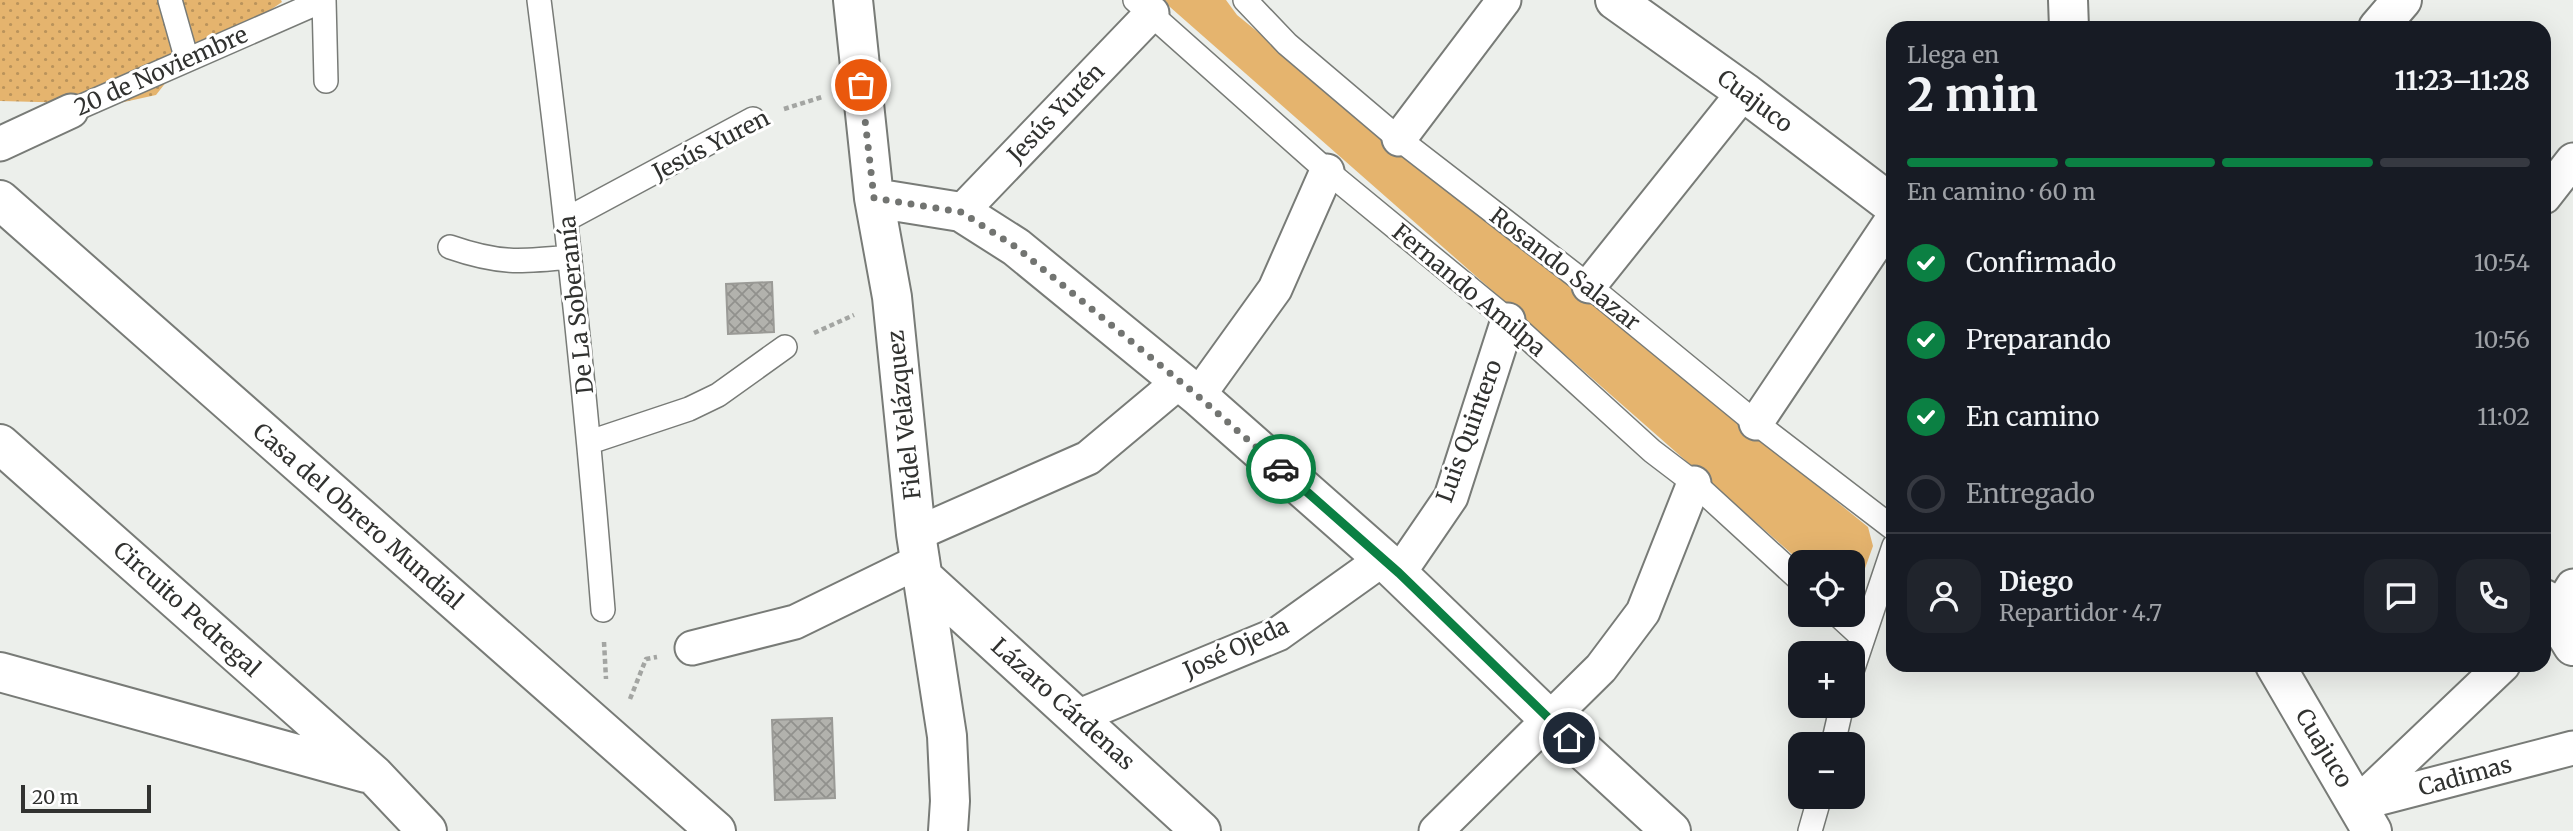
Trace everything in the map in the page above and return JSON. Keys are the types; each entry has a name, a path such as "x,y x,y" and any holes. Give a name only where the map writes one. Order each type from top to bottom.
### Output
{"street":[{"name":"Fidel Velázquez","path":"853,0 874,198 892,297 921,557 947,736 950,801 948,831"},
{"path":"1399,139 1504,0"},
{"name":"Cuajuco","path":"1615,0 1744,92 1886,199"},
{"path":"2067,0 2068,21"},
{"path":"2384,21 2402,0"},
{"name":"Jesús Yurén","path":"961,212 1144,7"},
{"path":"1589,286 1744,92"},
{"name":"20 de Noviembre","path":"0,144 71,111"},
{"path":"2551,188 2573,160"},
{"path":"692,648 795,622 921,557 1088,458 1189,389 1275,289 1327,171"},
{"path":"874,198 961,212 1016,247 1189,389 1391,566 1549,719 1671,831"},
{"name":"Casa del Obrero Mundial","path":"0,200 608,733 716,831"},
{"path":"1756,423 1886,229"},
{"name":"Luis Quintero","path":"1391,566 1451,497 1508,320"},
{"name":"Circuito Pedregal","path":"0,444 374,775 427,831"},
{"path":"1436,831 1601,668 1643,612 1694,483"},
{"name":"Lázaro Cárdenas","path":"921,557 1077,717 1201,831"},
{"name":"José Ojeda","path":"1077,717 1278,634 1391,566"},
{"path":"0,672 374,775"},
{"name":"Cuajuco","path":"2279,672 2365,818"},
{"path":"2365,818 2497,672"},
{"name":"Cadimas","path":"2365,818 2573,748"}],"lane":[{"path":"170,0 187,60"},
{"path":"324,0 326,81"},
{"name":"20 de Noviembre","path":"71,111 324,0"},
{"name":"De La Soberanía","path":"539,0 568,219 603,610"},
{"name":"Rosando Salazar","path":"1245,0 1287,44 1399,139 1589,286 1756,423 1886,523"},
{"name":"Fernando Amilpa","path":"1144,7 1327,171 1508,320 1652,451 1694,483 1788,569"},
{"name":"Jesús Yuren","path":"568,219 753,119"},
{"path":"450,247 484,259 518,262 570,257"},
{"path":"590,442 689,409 718,396 785,347"},
{"path":"1861,641 1886,569"},
{"path":"1851,627 1862,637"},
{"path":"1810,831 1816,809"}],"path":[{"name":"Jesús Yuren","path":"753,119 861,85"},
{"path":"785,347 892,297"},
{"path":"603,610 608,733"}],"shaded area":[{"path":"0,0 282,2 167,81 156,95 115,104 0,101"},
{"path":"1162,0 1226,0 1237,15 1868,527 1873,546 1865,568 1865,550 1788,551"}],"building":[{"path":"772,282 774,332 728,334 726,284"},
{"path":"832,718 835,798 775,800 772,720"}],"way so far":[{"path":"861,85 874,198 961,212 1016,247 1198,396 1281,469"}],"route":[{"path":"1281,469 1399,573 1569,738"}]}
